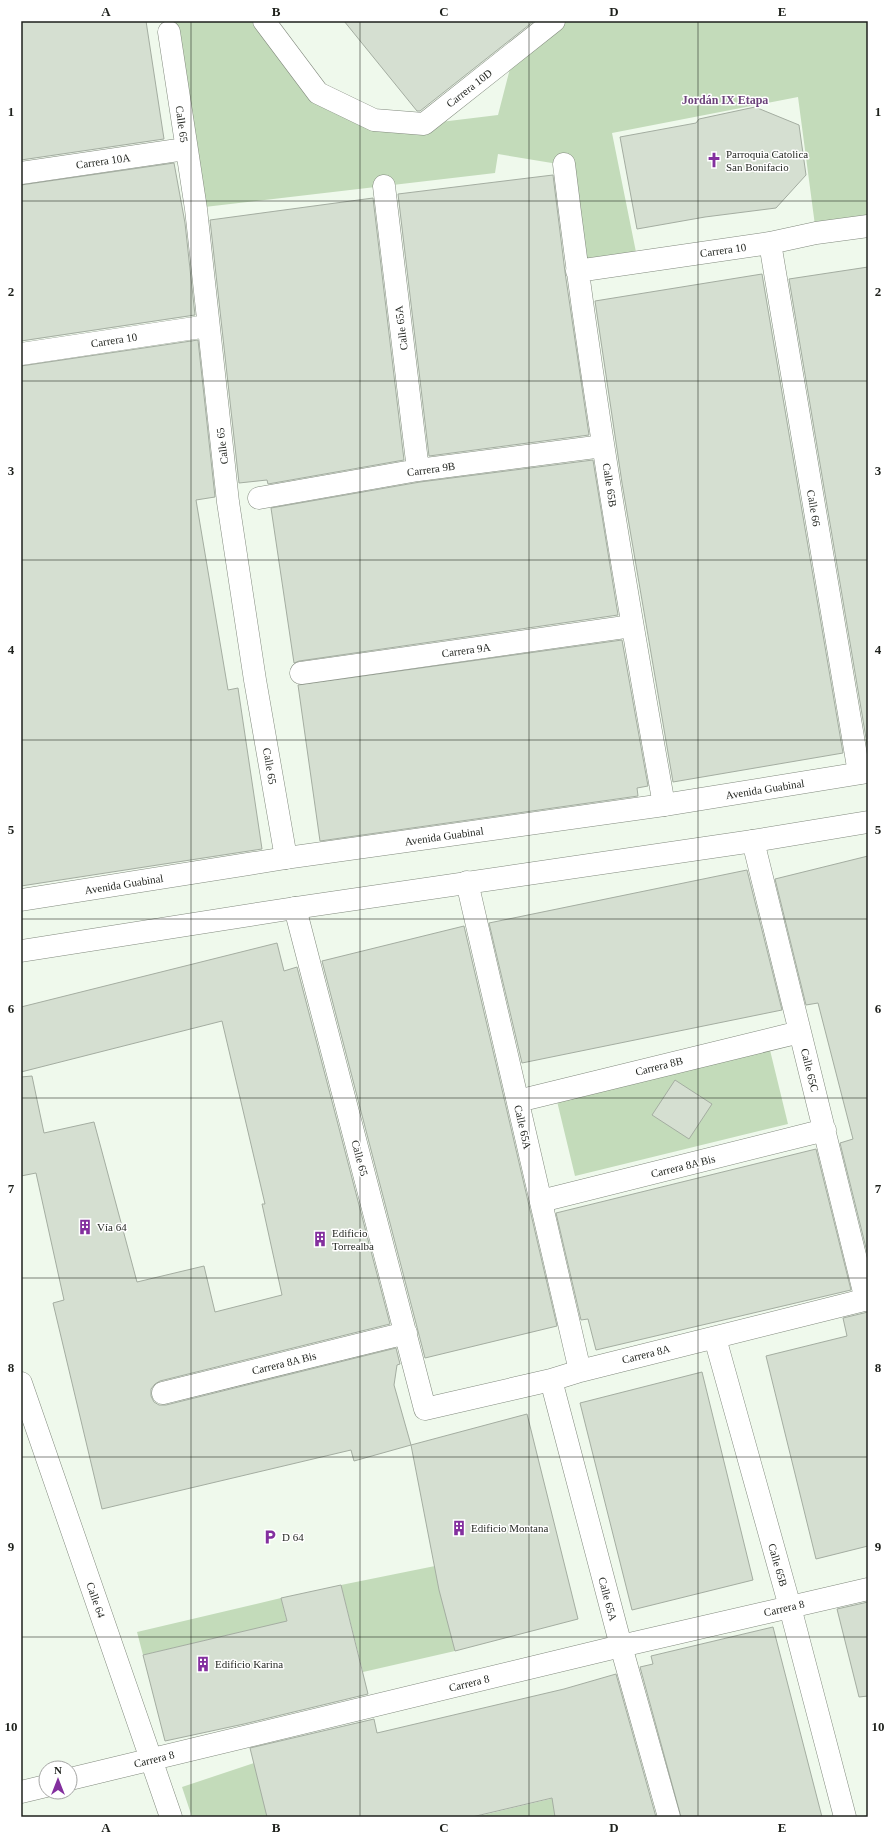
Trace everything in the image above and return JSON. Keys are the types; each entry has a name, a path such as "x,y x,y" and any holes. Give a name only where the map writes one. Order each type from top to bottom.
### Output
{"street":[{"name":"Carrera 10D","path":"264,21 318,93 374,120 424,124 554,21"},
{"name":"Calle 65","path":"169,32 185,148 196,208 228,502 255,680 286,858"},
{"name":"Carrera 10A","path":"21,173 185,148"},
{"name":"Calle 65B","path":"564,164 577,271 603,446 632,626 664,805"},
{"name":"Calle 65A","path":"384,186 418,470"},
{"name":"Carrera 10","path":"577,271 770,243 816,233 868,226"},
{"name":"Calle 66","path":"770,243 863,773"},
{"name":"Carrera 10","path":"21,354 208,326"},
{"name":"Carrera 9B","path":"259,498 418,470 603,446"},
{"name":"Carrera 9A","path":"301,673 632,626"},
{"name":"Avenida Guabinal","path":"21,900 286,858 664,805 863,773"},
{"path":"21,951 467,882 753,841 868,822"},
{"name":"Calle 65C","path":"753,841 867,1299"},
{"name":"Calle 65A","path":"467,882 580,1371"},
{"name":"Calle 65","path":"295,908 425,1409"},
{"name":"Carrera 8B","path":"518,1101 800,1032"},
{"name":"Carrera 8A Bis","path":"541,1201 825,1130"},
{"name":"Carrera 8A","path":"425,1409 551,1380 580,1371 867,1299"},
{"name":"Carrera 8A Bis","path":"163,1393 406,1333"},
{"name":"Calle 65B","path":"715,1338 790,1607 845,1817"},
{"name":"Calle 65A","path":"551,1380 621,1646 669,1817"},
{"name":"Calle 64","path":"21,1383 171,1817"},
{"name":"Carrera 8","path":"78,1778 621,1646 868,1588"},
{"path":"21,1792 38,1788"}],"green space":[{"path":"165,21 264,21 318,93 424,124 498,115 514,53 554,21 868,21 868,226 816,233 798,97 612,133 638,262 577,271 564,165 498,154 495,173 196,208 169,32"},
{"path":"769,1046 788,1124 575,1176 556,1097"},
{"path":"435,1566 455,1651 363,1672 341,1585"},
{"path":"281,1598 308,1707 254,1629 143,1655 137,1632"},
{"path":"254,1763 268,1817 192,1817 182,1787"},
{"path":"592,1789 600,1817 475,1817"}],"building":[{"path":"21,21 146,21 164,139 21,160"},
{"path":"344,21 534,21 420,111 417,111"},
{"name":"Parroquia Catolica San Bonifacio","path":"755,107 799,125 806,175 776,208 705,217 637,229 620,137 696,123 699,119"},
{"path":"174,163 185,223 195,315 21,341 21,185"},
{"path":"553,175 565,272 589,435 429,456 398,194"},
{"path":"373,198 404,460 268,484 267,480 239,483 210,220"},
{"path":"868,267 868,750 789,279"},
{"path":"762,274 843,753 673,782 622,483 595,301"},
{"path":"198,340 215,497 196,500 228,690 238,688 262,849 21,886 21,366"},
{"path":"593,460 618,615 299,661 294,663 271,508 420,482"},
{"path":"622,640 648,786 637,788 638,796 320,841 298,685"},
{"path":"868,856 868,1256 840,1143 853,1139 818,1003 806,1005 775,879"},
{"path":"747,870 782,1010 522,1063 489,923"},
{"path":"464,926 557,1326 425,1358 322,961"},
{"path":"277,943 284,971 297,967 390,1324 160,1381 151,1389 151,1396 154,1402 159,1405 166,1405 396,1348 400,1364 397,1365 394,1385 411,1445 354,1461 351,1450 102,1509 53,1303 64,1300 36,1173 21,1176 21,1077 32,1076 44,1133 94,1122 137,1282 204,1266 215,1312 282,1295 262,1204 265,1204 222,1021 21,1072 21,1007"},
{"path":"675,1080 712,1104 689,1139 652,1115"},
{"path":"816,1149 851,1290 596,1350 588,1319 581,1320 556,1213"},
{"path":"868,1312 868,1546 816,1559 766,1356 847,1336 843,1318"},
{"path":"702,1372 753,1580 632,1610 580,1403"},
{"path":"527,1414 578,1619 455,1651 439,1590 411,1445"},
{"path":"341,1585 368,1694 244,1724 165,1741 143,1655 287,1621 281,1598"},
{"path":"868,1602 868,1696 859,1697 837,1609"},
{"path":"773,1627 822,1817 681,1817 640,1667 653,1664 651,1656"},
{"path":"616,1674 656,1817 555,1817 552,1798 472,1817 267,1817 250,1748 374,1719 377,1733 564,1689"}],"place":[{"name":"Parroquia Catolica San Bonifacio","path":"714,160"},
{"name":"Vía 64","path":"85,1227"},
{"name":"Edificio Torrealba","path":"320,1239"},
{"name":"Edificio Montana","path":"459,1528"},
{"name":"D 64","path":"270,1537"},
{"name":"Edificio Karina","path":"203,1664"}],"district":[{"name":"Jordán IX Etapa","path":"725,100"}]}
